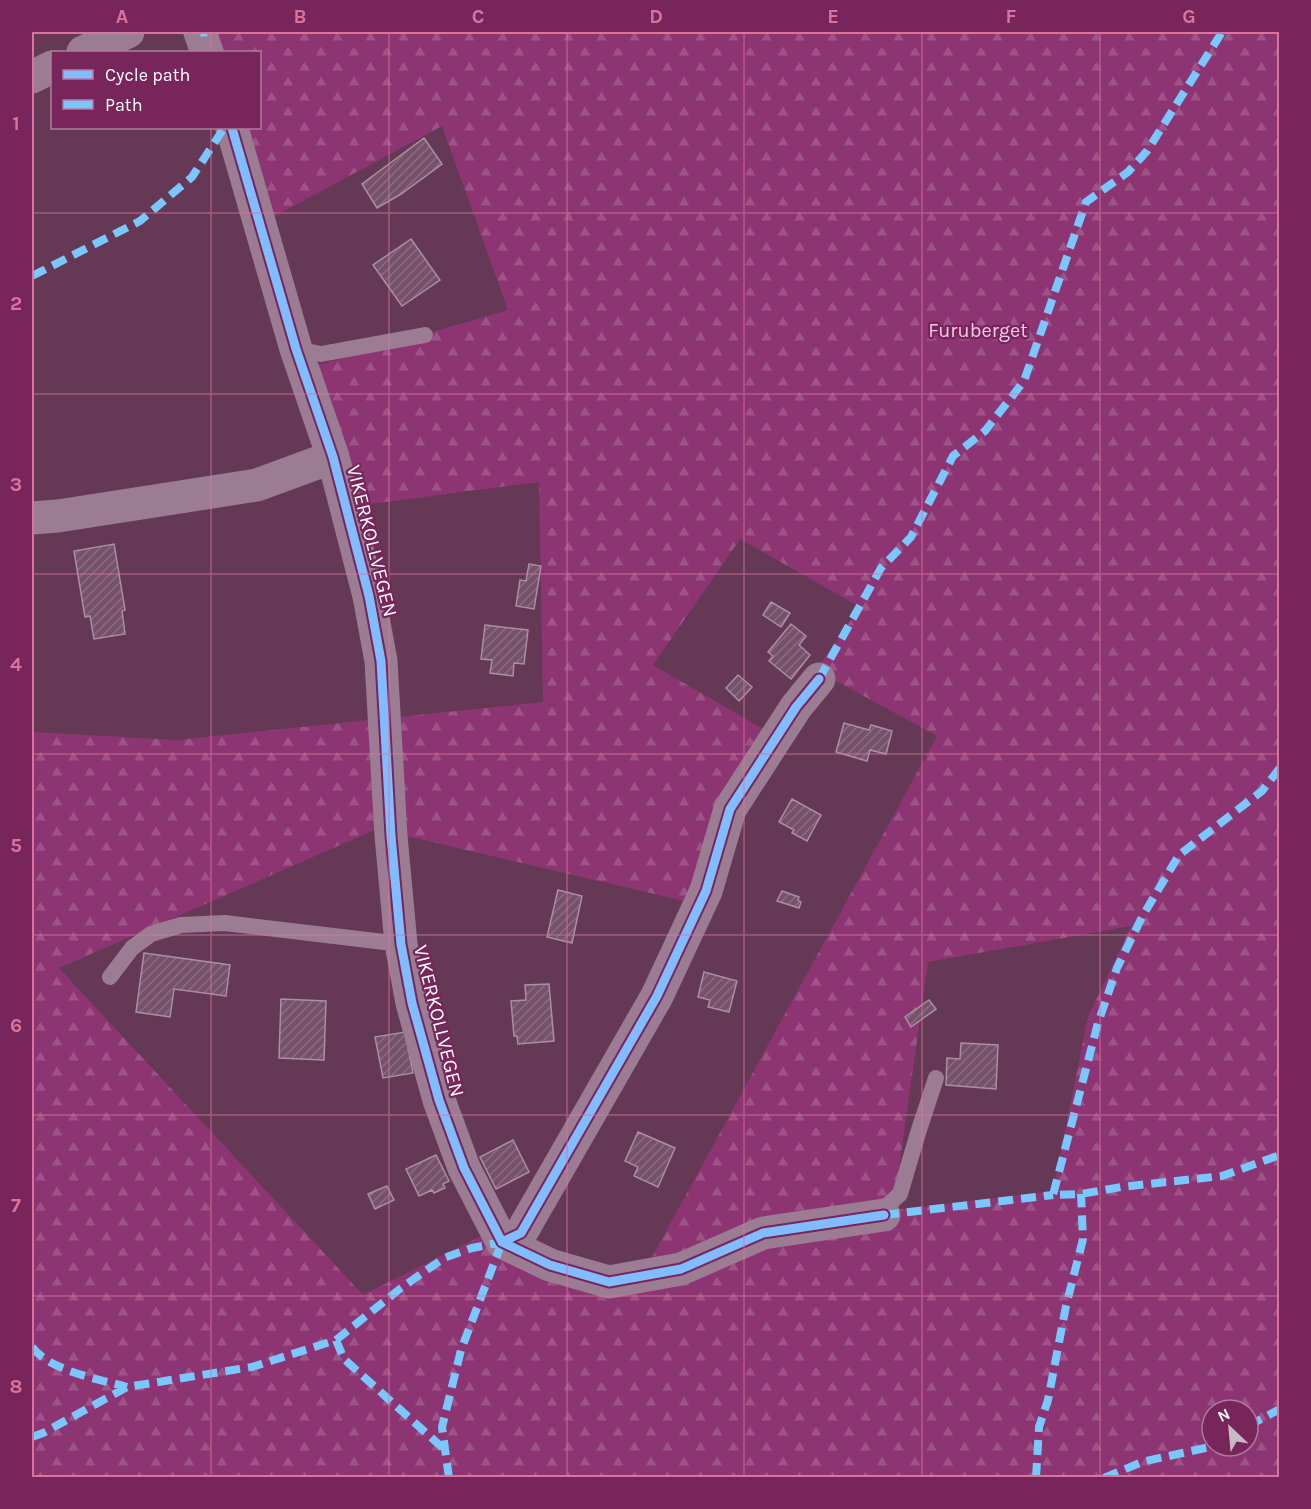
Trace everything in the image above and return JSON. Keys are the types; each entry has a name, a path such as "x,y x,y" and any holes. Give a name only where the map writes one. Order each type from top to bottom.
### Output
{"street":[{"path":"85,51 128,32"},
{"path":"200,32 207,51"},
{"path":"32,77 51,68"},
{"name":"VIKERKOLLVEGEN","path":"232,129 296,349 333,457 369,596 381,661 401,944 412,1003 440,1100 464,1168 502,1242"},
{"path":"32,518 257,485 333,457"},
{"path":"502,1242 521,1233 657,996 706,891 730,809 796,707 819,679"},
{"path":"502,1242 550,1265 609,1282 681,1269 763,1233 880,1215"}],"lane":[{"path":"296,349 321,354 425,335"},
{"path":"110,977 132,948 151,934 181,926 225,923 401,944"},
{"path":"880,1215 900,1194 936,1078"}],"green space":[{"name":"Furuberget","path":"182,32 1279,32 1279,1477 32,1477 32,732 177,740 543,702 539,482 339,508 295,372 508,310 442,126 249,230 214,129 261,129 261,51 189,51","holes":["740,539 860,607 816,670 937,736 646,1268 612,1274 485,1234 363,1295 59,968 377,829 710,907 732,814 777,737 653,665","1131,926 1088,1017 1053,1191 893,1210 928,962"]}],"building":[{"path":"424,138 442,164 401,194 377,208 362,184"},
{"path":"411,239 440,280 402,306 373,265"},
{"path":"114,544 125,610 122,611 125,634 94,639 90,616 85,617 74,551"},
{"path":"529,564 541,566 534,609 516,606 520,580 526,581"},
{"path":"771,602 790,613 781,627 763,615"},
{"path":"791,624 806,636 799,645 810,655 791,679 769,661 773,656 768,652"},
{"path":"485,625 528,630 524,664 514,663 513,676 490,673 492,660 481,659"},
{"path":"738,675 752,687 739,701 726,688"},
{"path":"844,723 869,730 871,725 892,731 886,754 870,750 867,761 836,752"},
{"path":"792,799 821,815 807,841 792,833 794,830 779,822"},
{"path":"558,890 582,896 572,943 547,937"},
{"path":"782,891 799,897 798,900 801,902 799,908 777,901"},
{"path":"144,953 230,965 226,996 174,989 170,1017 136,1012"},
{"path":"704,972 737,981 729,1012 708,1007 710,1000 698,997"},
{"path":"549,984 554,1041 518,1044 517,1036 514,1036 511,1001 526,1000 525,985"},
{"path":"281,999 326,1001 324,1060 279,1058"},
{"path":"929,1000 936,1009 911,1027 905,1017"},
{"path":"405,1032 413,1073 383,1078 375,1037"},
{"path":"961,1043 998,1045 996,1089 946,1085 947,1058 960,1059"},
{"path":"638,1132 675,1148 658,1187 634,1176 638,1167 625,1161"},
{"path":"513,1140 529,1172 496,1189 480,1157"},
{"path":"436,1155 449,1181 443,1184 445,1188 434,1193 432,1190 419,1196 406,1169"},
{"path":"387,1186 394,1200 375,1209 368,1194"}],"marked path":[{"path":"200,33 207,32"},
{"path":"819,679 881,568 911,537 953,456 985,431 1024,381 1086,202 1128,172 1147,151 1222,32"},
{"path":"32,276 140,221 192,177 223,129"},
{"path":"1280,768 1262,791 1179,855 1142,917 1117,968 1098,1023 1053,1195 1081,1194 1121,1187 1222,1176 1280,1155"},
{"path":"1036,1478 1039,1427 1048,1400 1066,1306 1083,1239 1081,1194"},
{"path":"884,1215 1053,1195"},
{"path":"32,1437 127,1387 252,1367 336,1340 401,1288 444,1258 472,1248 502,1242"},
{"path":"449,1478 442,1427 461,1350 502,1242"},
{"path":"336,1340 344,1359 445,1450"},
{"path":"32,1347 50,1362 63,1368 127,1387"},
{"path":"1260,1420 1280,1409"},
{"path":"1104,1478 1142,1462 1200,1449"}],"cycle path":[{"path":"232,129 296,349 333,457 369,596 381,661 391,836 401,944 412,1003 439,1100 464,1168 502,1242"},
{"path":"502,1242 521,1233 657,996 706,891 730,809 796,707 819,679"},
{"path":"502,1242 550,1265 609,1282 681,1269 763,1233 884,1215"}]}
